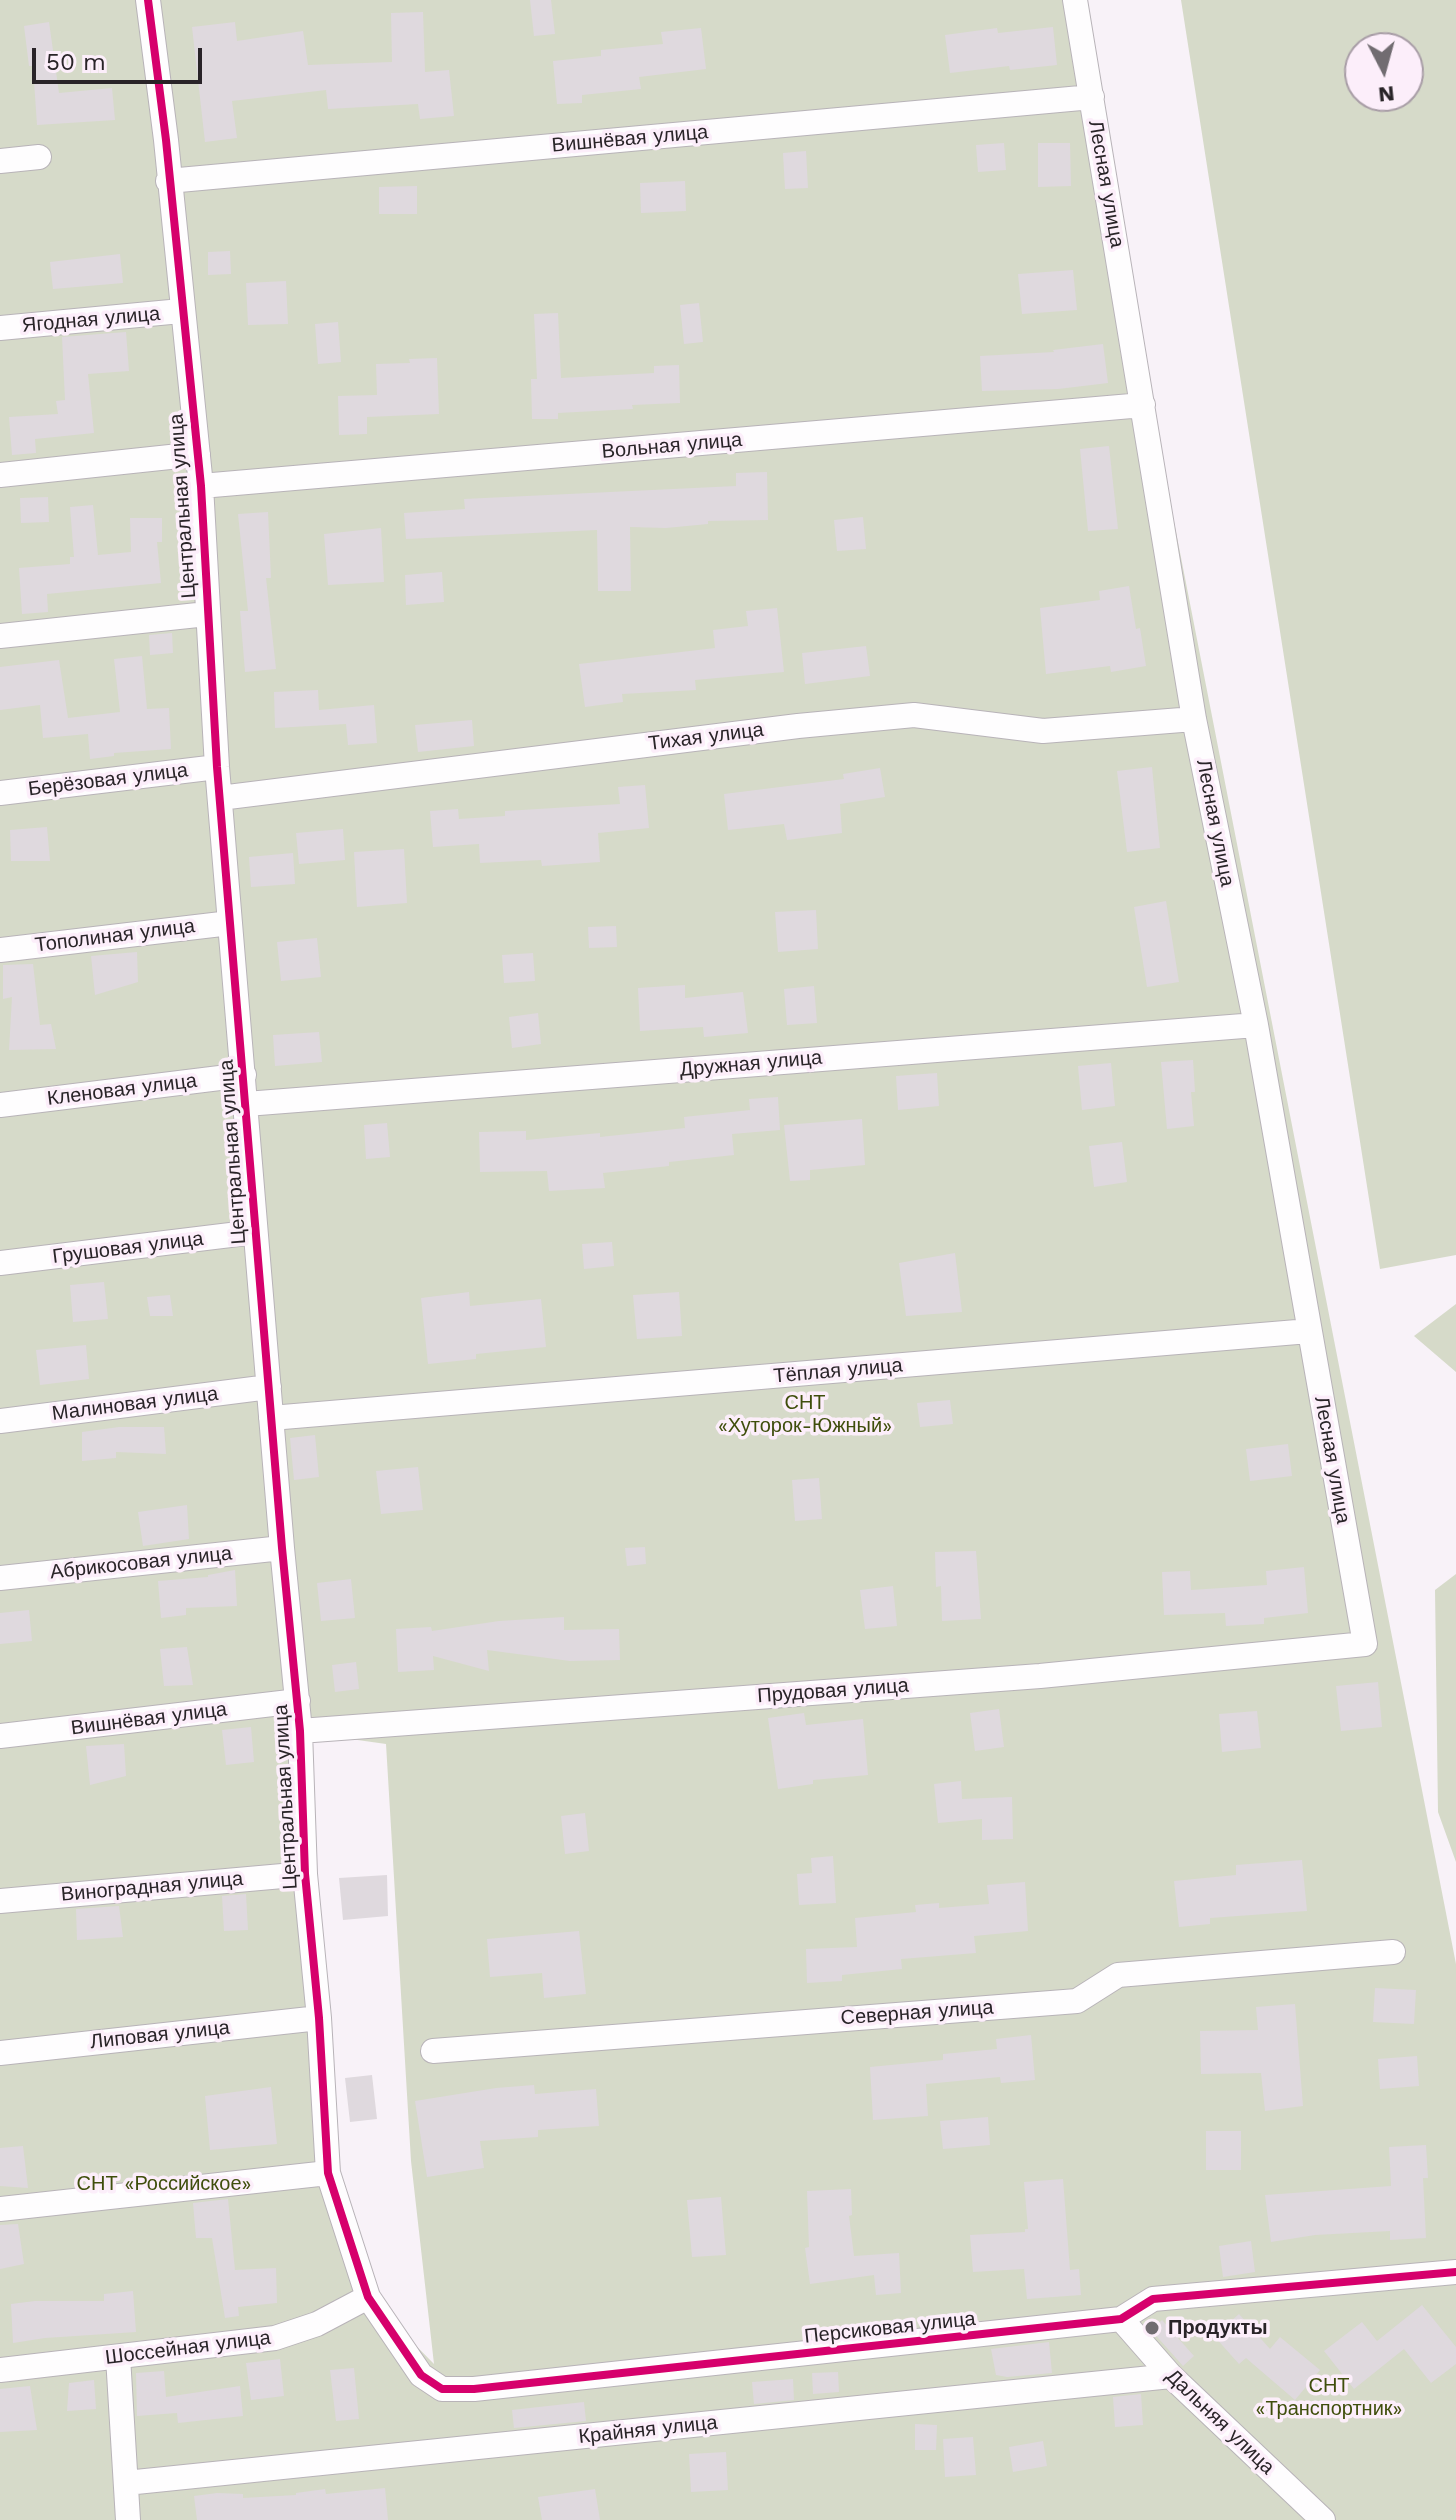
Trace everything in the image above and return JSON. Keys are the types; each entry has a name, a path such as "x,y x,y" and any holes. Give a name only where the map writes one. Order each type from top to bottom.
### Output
{"street":[{"name":"Центральная улица","path":"148,0 166,140 201,486 217,767 282,1548 298,1701 305,1874 319,2018 328,2173 368,2297"},
{"name":"Лесная улица","path":"1075,0 1194,719 1256,1025 1365,1644"},
{"name":"Вишнёвая улица","path":"168,181 1092,97"},
{"path":"0,161 39,157"},
{"name":"Ягодная улица","path":"0,328 181,311"},
{"name":"Вольная улица","path":"201,486 1143,405"},
{"path":"0,475 198,454"},
{"path":"0,636 207,614"},
{"name":"Тихая улица","path":"220,798 783,728 914,715 1043,731 1194,719"},
{"name":"Берёзовая улица","path":"0,793 217,767"},
{"name":"Тополиная улица","path":"0,950 230,923"},
{"name":"Дружная улица","path":"246,1104 1256,1025"},
{"name":"Кленовая улица","path":"0,1105 244,1075"},
{"name":"Грушовая улица","path":"0,1263 255,1232"},
{"name":"Тёплая улица","path":"271,1418 1309,1331"},
{"name":"Малиновая улица","path":"0,1421 269,1387"},
{"name":"Абрикосовая улица","path":"0,1578 282,1548"},
{"name":"Прудовая улица","path":"300,1731 1040,1676 1365,1644"},
{"name":"Вишнёвая улица","path":"0,1736 298,1701"},
{"name":"Виноградная улица","path":"0,1901 305,1874"},
{"name":"Северная улица","path":"433,2051 1077,2001 1118,1975 1393,1952"},
{"name":"Липовая улица","path":"0,2053 319,2018"},
{"path":"0,2209 328,2173"},
{"name":"Персиковая улица","path":"368,2297 421,2375 442,2389 490,2387 1121,2319 1153,2299 1456,2272"},
{"name":"Шоссейная улица","path":"0,2370 275,2338 317,2324 368,2297"},
{"name":"Дальняя улица","path":"1121,2319 1171,2376 1323,2520"},
{"path":"118,2357 128,2520"},
{"name":"Крайняя улица","path":"126,2483 1171,2376"}],"green space":[{"name":"СНТ «Хуторок-Южный»","path":"0,0 1072,0 1456,1964 1456,2520 0,2520","holes":["301,1732 386,1744 411,2161 434,2364 368,2297 328,2173"]},
{"path":"1181,0 1456,0 1456,1255 1380,1269"},
{"path":"1456,1304 1456,1372 1414,1336"},
{"path":"1456,1574 1456,1862 1438,1812 1435,1590"}],"building":[{"path":"530,0 551,0 555,34 534,36"},
{"path":"423,12 425,72 449,70 454,116 420,119 418,104 328,109 326,90 232,101 237,138 205,142 192,27 235,22 237,41 303,31 308,65 392,62 391,13"},
{"path":"49,22 59,93 112,88 115,120 37,125 33,66 29,66 24,26"},
{"path":"1053,27 1057,65 1010,70 1009,66 950,73 945,35 997,28 998,33"},
{"path":"701,28 706,69 639,77 641,89 582,95 582,103 557,104 553,61 601,56 601,50 663,44 661,32"},
{"path":"1004,143 1006,170 978,172 976,145"},
{"path":"1038,143 1070,143 1071,186 1038,187"},
{"path":"806,151 808,188 785,189 783,153"},
{"path":"685,181 686,211 641,213 640,183"},
{"path":"417,186 417,214 379,214 379,187"},
{"path":"230,251 231,274 208,275 208,252"},
{"path":"120,254 123,283 53,289 50,262"},
{"path":"1073,270 1077,310 1022,314 1018,274"},
{"path":"286,281 288,324 248,325 246,283"},
{"path":"699,303 703,342 684,344 680,305"},
{"path":"558,313 561,378 654,373 654,366 679,365 680,403 558,413 558,419 532,419 531,379 537,379 534,314"},
{"path":"338,322 341,362 318,364 315,324"},
{"path":"126,332 129,371 88,374 94,433 35,439 36,453 12,455 9,417 58,414 56,401 65,400 62,337"},
{"path":"1103,344 1108,383 1058,389 982,391 980,356 1054,352"},
{"path":"437,358 439,414 367,417 367,434 339,435 338,396 377,395 376,364"},
{"path":"1109,446 1118,529 1088,531 1080,449"},
{"path":"767,472 768,520 708,521 708,524 666,528 630,527 631,591 598,591 597,530 406,539 404,513 465,509 464,499 736,486 736,473"},
{"path":"48,497 49,522 21,523 20,498"},
{"path":"93,505 98,555 131,552 130,518 162,518 162,542 157,542 161,583 47,594 48,612 22,614 19,568 70,564 70,557 74,557 70,507"},
{"path":"268,512 271,578 266,578 276,669 245,672 240,611 248,611 238,514"},
{"path":"863,517 866,549 837,551 834,520"},
{"path":"381,528 384,582 328,585 324,534"},
{"path":"442,572 444,602 406,605 405,575"},
{"path":"1129,586 1146,666 1111,672 1110,666 1046,674 1040,608 1100,600 1099,591"},
{"path":"777,608 784,672 695,680 696,690 622,694 623,702 585,707 579,664 715,648 713,630 748,626 746,611"},
{"path":"172,633 173,653 150,655 149,635"},
{"path":"866,646 870,676 805,684 802,653"},
{"path":"142,656 147,709 169,708 171,749 114,753 114,756 90,759 88,734 43,738 40,705 0,710 0,667 59,660 68,718 120,712 114,659"},
{"path":"318,690 319,710 374,705 377,743 348,745 346,724 275,728 274,692"},
{"path":"472,720 474,746 418,752 415,725"},
{"path":"1152,767 1160,848 1127,852 1117,771"},
{"path":"880,768 885,797 840,804 842,833 787,840 784,824 728,830 724,794 844,779 843,774"},
{"path":"645,785 649,828 598,833 600,862 542,866 541,860 480,863 479,844 433,847 430,811 458,809 459,819 505,816 505,811 620,804 618,787"},
{"path":"47,827 50,861 11,861 10,830"},
{"path":"343,829 345,860 299,864 296,833"},
{"path":"404,849 407,903 357,907 354,852"},
{"path":"293,853 295,884 251,887 249,857"},
{"path":"1166,901 1179,982 1147,987 1134,907"},
{"path":"816,910 818,949 778,952 775,912"},
{"path":"616,926 617,947 589,948 588,927"},
{"path":"317,938 321,977 281,981 277,942"},
{"path":"137,952 138,982 95,995 91,956"},
{"path":"533,953 535,981 504,983 502,955"},
{"path":"33,964 40,1025 51,1024 56,1049 9,1050 12,997 3,999 3,965"},
{"path":"685,985 685,998 743,992 748,1033 704,1037 703,1027 640,1031 638,988"},
{"path":"814,986 817,1023 787,1025 784,989"},
{"path":"538,1013 541,1044 512,1048 509,1017"},
{"path":"319,1032 322,1062 275,1066 273,1035"},
{"path":"1193,1060 1195,1092 1191,1092 1194,1126 1167,1129 1161,1062"},
{"path":"1111,1063 1115,1106 1082,1110 1078,1066"},
{"path":"937,1073 939,1106 898,1110 896,1076"},
{"path":"778,1097 780,1130 732,1134 734,1155 603,1173 605,1188 549,1191 547,1171 480,1172 479,1132 526,1131 526,1140 600,1133 600,1137 685,1128 684,1117 750,1110 749,1099"},
{"path":"862,1119 865,1165 810,1170 810,1180 790,1181 784,1125"},
{"path":"387,1123 390,1157 366,1159 364,1125"},
{"path":"1122,1142 1127,1182 1094,1187 1089,1146"},
{"path":"612,1242 614,1266 584,1269 582,1244"},
{"path":"955,1253 962,1312 906,1316 899,1263"},
{"path":"104,1282 108,1319 73,1322 70,1285"},
{"path":"469,1292 470,1306 541,1299 546,1347 476,1354 476,1359 428,1364 421,1298"},
{"path":"679,1292 682,1336 637,1339 633,1295"},
{"path":"170,1295 173,1316 150,1316 147,1297"},
{"path":"86,1345 89,1379 40,1385 36,1350"},
{"path":"950,1400 953,1424 920,1427 917,1403"},
{"path":"119,1427 164,1427 166,1454 116,1452 116,1458 82,1461 82,1432"},
{"path":"315,1435 319,1477 294,1480 290,1438"},
{"path":"1288,1444 1292,1476 1250,1481 1246,1449"},
{"path":"418,1467 423,1510 381,1514 376,1471"},
{"path":"819,1478 822,1519 795,1521 792,1480"},
{"path":"187,1505 189,1539 143,1546 138,1512"},
{"path":"645,1547 646,1564 627,1566 625,1548"},
{"path":"976,1551 981,1619 942,1621 941,1586 936,1587 935,1552"},
{"path":"1304,1567 1308,1613 1264,1618 1264,1624 1226,1626 1225,1613 1164,1615 1162,1572 1190,1571 1191,1590 1267,1585 1266,1571"},
{"path":"235,1570 237,1606 186,1608 186,1615 161,1618 158,1581 208,1577"},
{"path":"351,1579 355,1618 321,1621 317,1583"},
{"path":"893,1586 897,1626 865,1629 860,1590"},
{"path":"29,1610 32,1641 0,1644 0,1613"},
{"path":"564,1617 564,1630 619,1629 620,1660 570,1661 487,1650 489,1671 433,1656 434,1670 398,1672 396,1629 431,1627 432,1631 499,1621"},
{"path":"187,1647 193,1685 164,1686 160,1649"},
{"path":"356,1662 359,1689 335,1692 332,1665"},
{"path":"1378,1682 1382,1727 1341,1731 1336,1686"},
{"path":"999,1709 1004,1747 975,1751 970,1713"},
{"path":"1257,1711 1261,1748 1222,1752 1219,1714"},
{"path":"804,1713 806,1725 863,1719 868,1775 813,1780 813,1784 778,1789 768,1718"},
{"path":"251,1727 254,1762 226,1765 222,1730"},
{"path":"124,1744 126,1776 90,1785 86,1746"},
{"path":"961,1781 962,1799 1012,1797 1013,1839 982,1840 982,1819 938,1823 934,1784"},
{"path":"585,1813 589,1851 565,1854 561,1816"},
{"path":"833,1856 836,1903 799,1905 797,1874 812,1873 811,1858"},
{"path":"1302,1860 1307,1911 1210,1918 1210,1924 1179,1927 1174,1881 1236,1875 1236,1865"},
{"path":"387,1875 388,1916 343,1920 339,1878"},
{"path":"1025,1882 1028,1931 974,1936 976,1953 901,1959 902,1969 842,1975 842,1981 807,1983 806,1949 857,1947 855,1918 916,1912 915,1905 939,1903 939,1908 989,1904 987,1885"},
{"path":"246,1894 248,1930 224,1931 222,1896"},
{"path":"119,1906 123,1937 77,1940 76,1909"},
{"path":"579,1931 586,1994 544,1998 542,1973 490,1977 487,1939"},
{"path":"1375,1988 1416,1990 1414,2024 1373,2022"},
{"path":"1295,2004 1303,2106 1265,2111 1261,2073 1201,2074 1200,2031 1258,2030 1256,2007"},
{"path":"1031,2035 1035,2080 1001,2083 1000,2077 926,2084 928,2116 873,2120 870,2067 943,2060 943,2054 997,2049 996,2039"},
{"path":"1417,2056 1419,2086 1380,2089 1378,2059"},
{"path":"372,2075 377,2119 350,2122 345,2078"},
{"path":"534,2085 535,2094 596,2089 599,2126 538,2130 538,2137 480,2141 484,2168 427,2177 415,2101"},
{"path":"271,2087 277,2144 210,2150 205,2096"},
{"path":"988,2117 990,2145 943,2149 940,2121"},
{"path":"1206,2131 1241,2131 1241,2170 1206,2170"},
{"path":"1426,2145 1428,2178 1423,2178 1426,2238 1390,2240 1390,2231 1315,2235 1271,2242 1265,2195 1391,2186 1389,2147"},
{"path":"23,2146 28,2188 0,2186 0,2148"},
{"path":"1063,2179 1070,2270 1079,2269 1081,2295 1027,2299 1024,2269 973,2272 970,2235 1025,2232 1028,2229 1024,2182"},
{"path":"851,2189 852,2215 849,2216 854,2256 899,2253 901,2293 876,2295 874,2275 810,2284 805,2248 809,2247 807,2191"},
{"path":"721,2197 726,2255 692,2257 687,2200"},
{"path":"228,2199 235,2270 276,2268 277,2303 238,2307 239,2316 225,2318 212,2238 196,2238 193,2203"},
{"path":"18,2224 24,2264 0,2269 0,2225"},
{"path":"1251,2241 1255,2272 1223,2277 1219,2246"},
{"path":"133,2291 136,2332 13,2343 11,2304 104,2301 104,2294"},
{"path":"1422,2305 1456,2347 1456,2364 1431,2383 1404,2349 1354,2389 1324,2351 1362,2322 1377,2341"},
{"path":"1239,2314 1270,2349 1280,2337 1320,2370 1295,2400 1246,2358 1239,2364 1214,2336"},
{"path":"1162,2320 1194,2356 1183,2366 1151,2330"},
{"path":"1049,2342 1052,2373 996,2375 991,2349"},
{"path":"280,2359 284,2396 251,2400 246,2363"},
{"path":"354,2368 359,2419 336,2421 330,2370"},
{"path":"164,2371 166,2397 240,2386 243,2416 178,2423 177,2413 137,2416 136,2373"},
{"path":"838,2372 839,2392 813,2394 812,2373"},
{"path":"793,2379 794,2400 754,2404 752,2382"},
{"path":"94,2380 96,2409 67,2411 69,2383"},
{"path":"30,2386 37,2430 0,2432 0,2389"},
{"path":"1141,2394 1143,2425 1115,2427 1113,2397"},
{"path":"584,2402 586,2421 514,2428 512,2410"},
{"path":"915,2424 937,2425 936,2450 915,2450"},
{"path":"973,2437 976,2475 945,2477 943,2439"},
{"path":"1043,2441 1047,2466 1013,2472 1009,2447"},
{"path":"726,2452 728,2490 691,2492 689,2454"},
{"path":"385,2488 388,2520 197,2520 194,2496 243,2494 243,2498 296,2495 325,2489 326,2494"},
{"path":"595,2489 600,2520 542,2520 538,2497"}],"cycle path":[{"path":"148,0 166,140 201,486 217,767 300,1731 305,1874 319,2018 328,2173 368,2297 421,2375 442,2389 474,2389 1121,2319 1153,2299 1456,2272"}],"place":[{"name":"Продукты","path":"1152,2328"}],"park label":[{"name":"СНТ «Российское»","path":"164,2184"},
{"name":"СНТ «Транспортник»","path":"1329,2398"}]}
